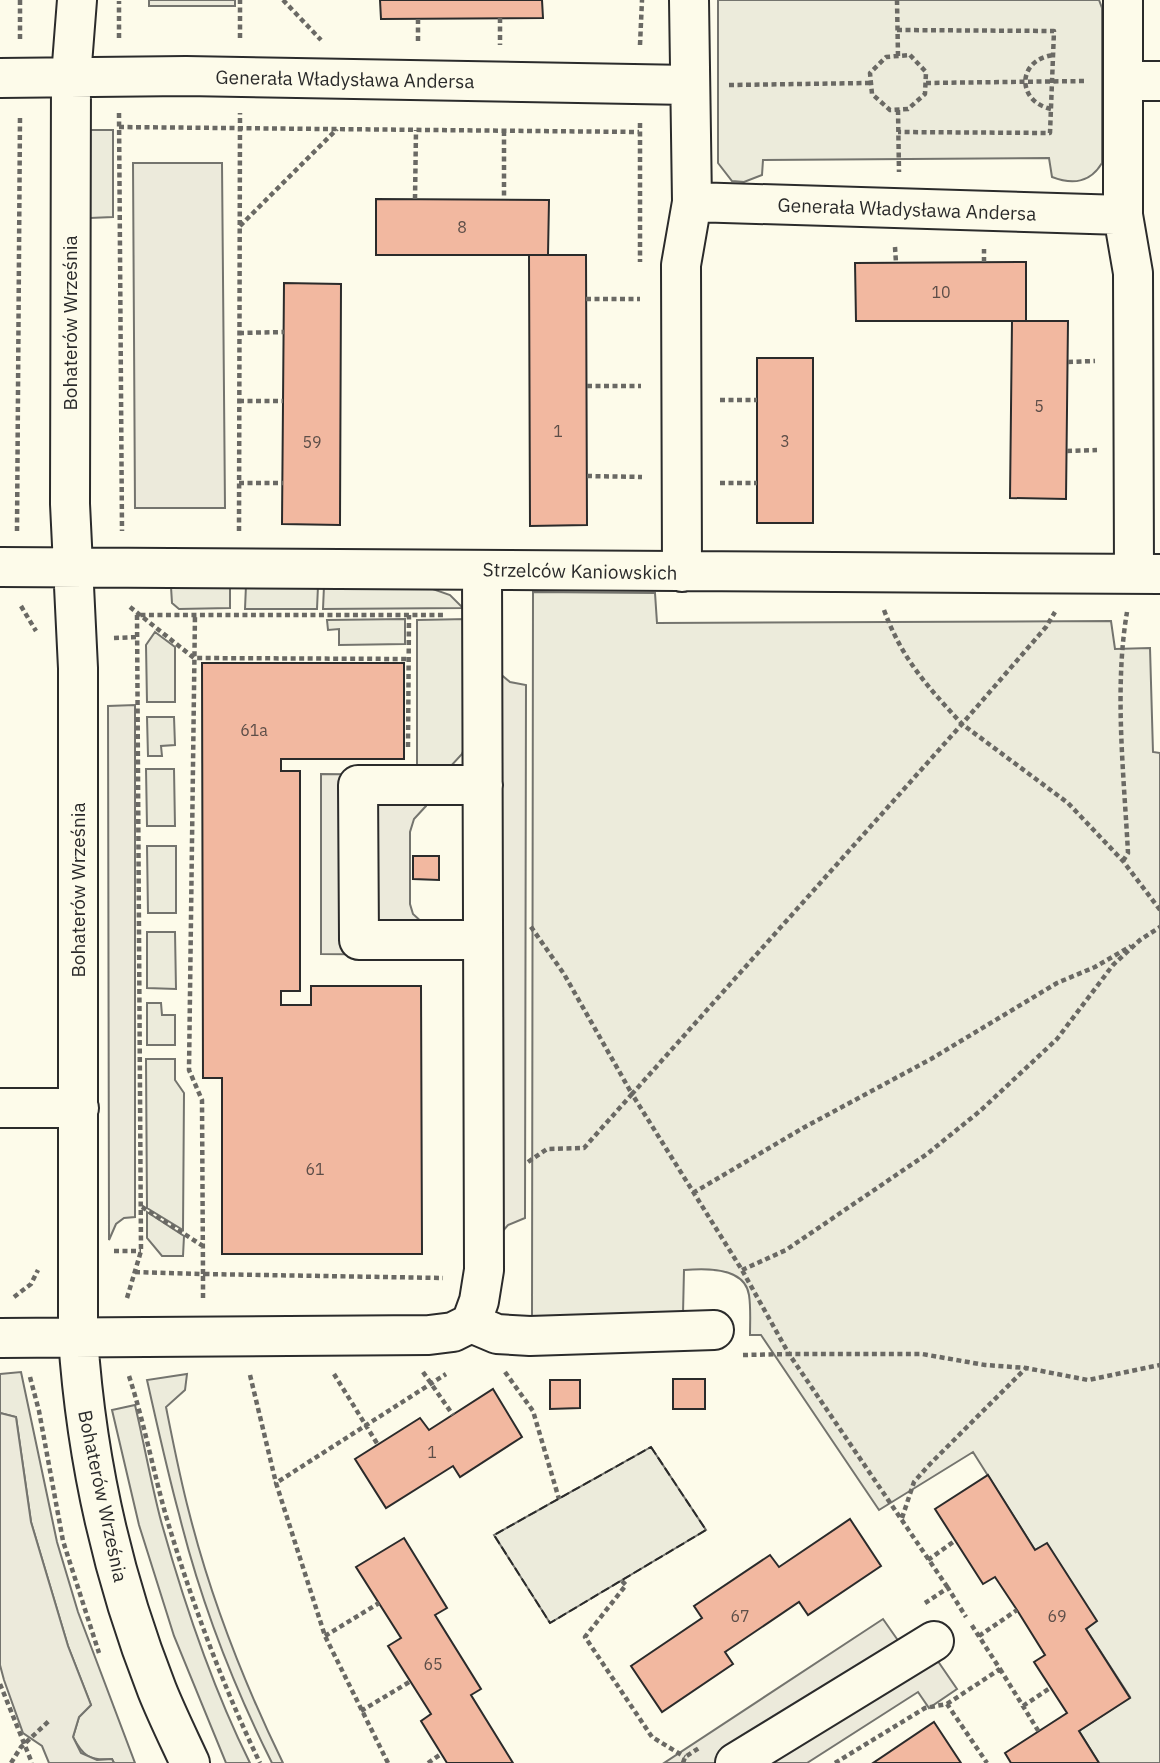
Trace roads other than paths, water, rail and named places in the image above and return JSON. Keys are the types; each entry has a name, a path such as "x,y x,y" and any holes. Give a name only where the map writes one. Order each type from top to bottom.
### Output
{"street":[{"name":"Bohaterów Września","path":"77,0 71,76 70,504 78,668 78,1337 83,1402 110,1539 131,1616 157,1691 190,1763"},
{"path":"682,572 681,265 692,202 689,0"},
{"path":"1123,0 1142,81 1123,215 1133,273 1147,573"},
{"name":"Generała Władysława Andersa","path":"10,78 240,77 689,85"},
{"name":"Generała Władysława Andersa","path":"692,202 1123,215"},
{"name":"Strzelców Kaniowskich","path":"8,552 72,568 1147,573"},
{"path":"0,1338 429,1335 453,1332 471,1323 483,1279 482,570"},
{"path":"482,785 358,785 359,940 483,940"},
{"path":"0,1108 79,1108"},
{"path":"471,1323 497,1334 724,1343"},
{"path":"735,1763 934,1641"}]}
